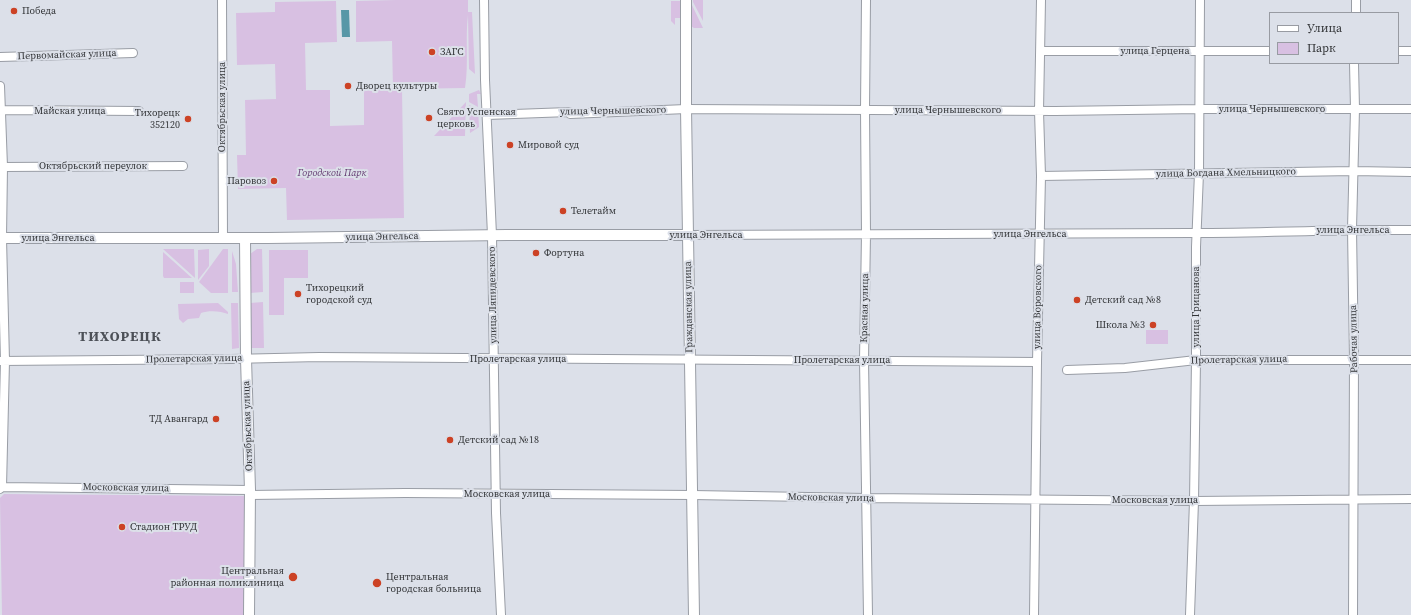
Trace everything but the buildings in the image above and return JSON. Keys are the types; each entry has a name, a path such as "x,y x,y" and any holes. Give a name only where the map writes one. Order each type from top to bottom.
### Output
{"main road":[{"name":"Гражданская улица","path":"686,0 686,110 694,615"},
{"name":"улица Энгельса","path":"1,238 688,235"},
{"name":"Октябрьская улица","path":"245,238 246,358 250,493 249,615"}],"street":[{"name":"улица Ляпидевского","path":"484,0 492,235 496,494 501,615"},
{"name":"Красная улица","path":"866,0 866,234 864,360 868,615"},
{"name":"улица Воровского","path":"1034,615 1041,176 1039,111 1041,0"},
{"name":"улица Грицанова","path":"1190,615 1194,501 1196,233 1200,109 1200,0"},
{"path":"1356,0 1356,12"},
{"name":"Октябрьская улица","path":"221,2 223,238"},
{"name":"улица Герцена","path":"1041,51 1269,51"},
{"path":"1399,51 1411,51"},
{"name":"Первомайская улица","path":"0,57 133,53"},
{"name":"Рабочая улица","path":"1354,64 1355,109 1352,229 1354,360 1354,615"},
{"path":"0,86 3,167 1,238 1,488"},
{"name":"улица Чернышевского","path":"488,115 686,110 1039,111 1411,109"},
{"name":"Майская улица","path":"1,110 139,111"},
{"name":"Октябрьский переулок","path":"3,167 183,166"},
{"name":"улица Богдана Хмельницкого","path":"1041,176 1199,173 1411,172"},
{"name":"улица Энгельса","path":"688,235 1196,233 1352,229 1411,230"},
{"name":"Пролетарская улица","path":"2,361 319,357 690,361 864,360 1037,362"},
{"name":"Пролетарская улица","path":"1067,370 1125,368 1196,360 1411,360"},
{"name":"Московская улица","path":"1,488 250,493 692,495 1194,501 1411,499"}],"green space":[{"name":"Городской Парк","path":"468,0 468,12 472,12 475,74 469,69 468,15 467,69 465,88 402,89 404,218 287,220 286,188 238,189 237,155 246,155 245,100 276,99 275,64 237,65 236,13 275,12 275,2 336,1 337,42 305,43 306,90 330,90 330,126 364,125 364,90 393,89 392,41 356,42 356,1"},
{"path":"693,0 703,0 703,21 693,2"},
{"path":"671,1 680,1 680,18 675,18 675,25 671,21"},
{"path":"691,3 703,28 694,28 689,25"},
{"path":"479,90 481,94 477,94 478,107 469,102 469,94"},
{"path":"466,102 465,136 434,136"},
{"path":"469,105 478,109 479,127 470,133"},
{"path":"163,249 194,249 195,278"},
{"path":"209,249 209,266 198,280 198,250"},
{"path":"223,249 228,249 228,293 211,293 199,282"},
{"path":"257,249 262,249 263,292 250,293 250,254"},
{"path":"269,250 308,250 308,278 284,278 284,315 269,315"},
{"path":"232,251 236,264 238,292 232,292"},
{"path":"163,252 192,278 164,278"},
{"path":"180,282 194,282 194,293 180,293"},
{"path":"263,302 264,348 251,348 250,303"},
{"path":"218,303 228,312 228,314 208,311 201,313 199,318 188,319 183,323 179,319 178,304"},
{"path":"231,303 238,303 239,348 232,349"},
{"path":"1146,330 1168,330 1168,344 1146,344"},
{"name":"Стадион ТРУД","path":"4,494 244,496 244,615 2,615 0,498"}],"water":[{"path":"341,10 349,10 350,37 342,37"}],"place":[{"name":"Победа","path":"14,11"},
{"name":"ЗАГС","path":"432,52"},
{"name":"Дворец культуры","path":"348,86"},
{"name":"Свято Успенская церковь","path":"429,118"},
{"name":"Тихорецк 352120","path":"188,119"},
{"name":"Мировой суд","path":"510,145"},
{"name":"Паровоз","path":"274,181"},
{"name":"Телетайм","path":"563,211"},
{"name":"Фортуна","path":"536,253"},
{"name":"Тихорецкий городской суд","path":"298,294"},
{"name":"Детский сад №8","path":"1077,300"},
{"name":"Школа №3","path":"1153,325"},
{"name":"ТД Авангард","path":"216,419"},
{"name":"Детский сад №18","path":"450,440"},
{"name":"Стадион ТРУД","path":"122,527"},
{"name":"Центральная районная поликлиница","path":"293,577"},
{"name":"Центральная городская больница","path":"377,583"}],"district":[{"name":"ТИХОРЕЦК","path":"120,337"}]}
